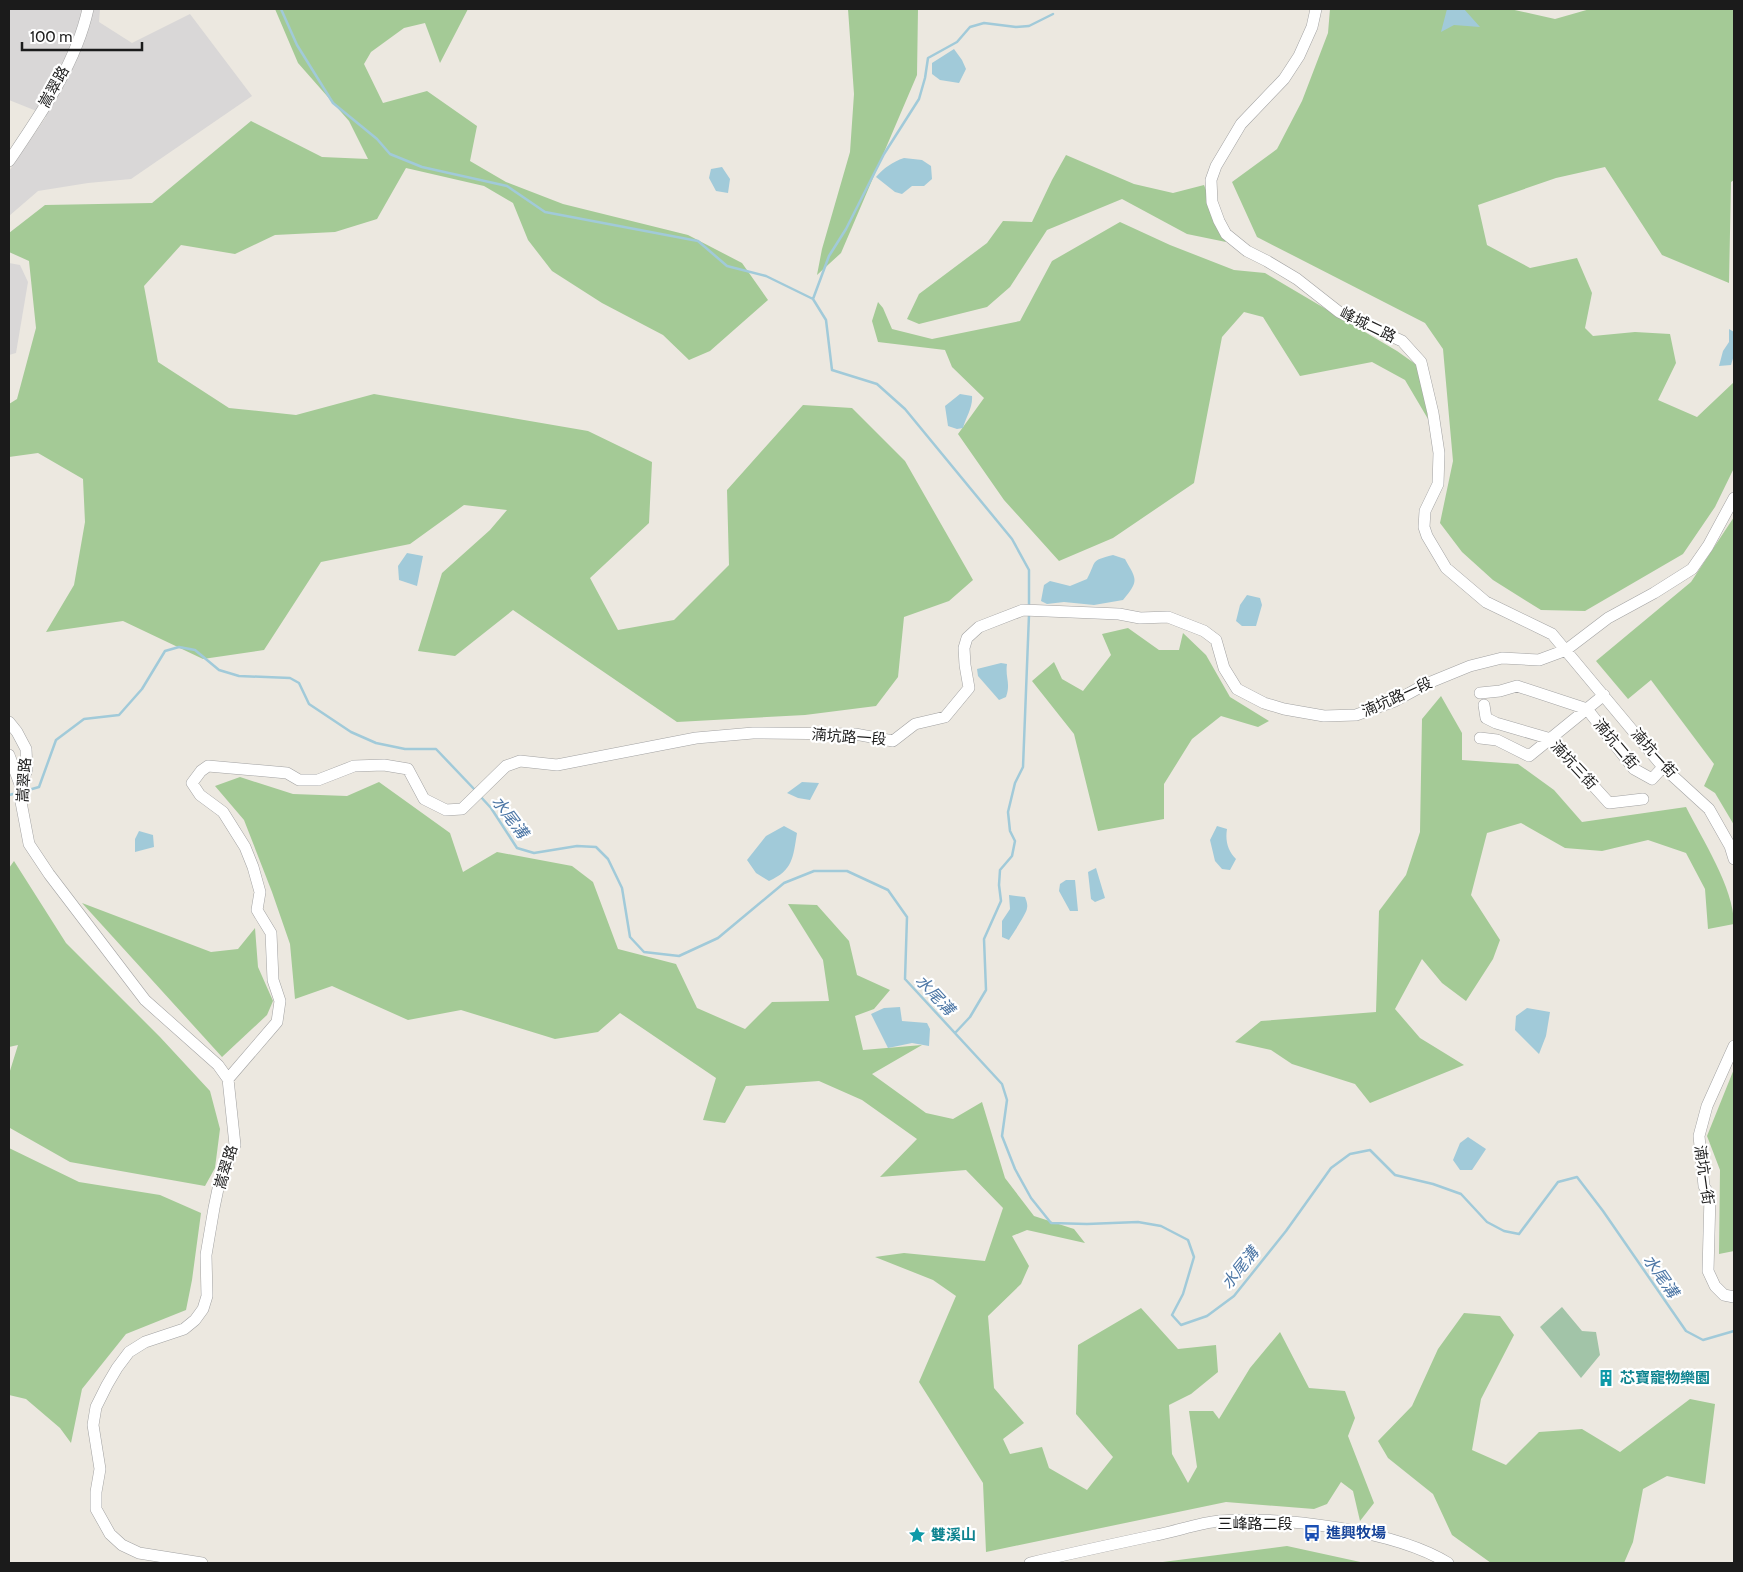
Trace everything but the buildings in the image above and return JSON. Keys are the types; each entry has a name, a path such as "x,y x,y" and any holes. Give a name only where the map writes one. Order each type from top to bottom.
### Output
{"street":[{"name":"嵩翠路","path":"9,161 61,77 83,31 88,9"},
{"name":"峰城二路","path":"1316,9 1312,27 1298,56 1284,78 1241,124 1216,166 1211,180 1211,187 1212,202 1219,221 1226,234 1247,251 1297,280 1339,312 1402,341 1421,362 1433,413 1439,453 1438,484 1425,512 1424,527 1427,536 1446,568 1486,602 1552,634 1566,650"},
{"name":"湳坑路一段","path":"228,1079 276,1022 280,1001 273,980 271,933 257,910 260,892 245,847 223,812 200,795 192,783 201,771 208,766 287,772 299,780 318,780 354,766 384,765 408,769 424,799 446,810 462,809 506,766 520,761 557,765 696,738 753,733 855,734 893,741 916,724 945,717 969,688 964,656 967,638 979,627 1023,610 1120,614 1140,618 1168,618 1204,630 1216,640 1224,668 1237,689 1264,704 1284,710 1324,716 1356,715 1395,701 1426,684 1470,666 1502,658 1539,660 1566,650 1608,618 1654,593 1692,569 1708,546 1734,498"},
{"name":"湳坑一街","path":"1566,650 1663,766 1709,809 1730,846 1734,859"},
{"name":"湳坑二街","path":"1480,693 1500,691 1517,686 1588,709 1634,769 1652,779 1663,766"},
{"path":"1480,738 1497,740 1529,756 1604,695"},
{"name":"湳坑三街","path":"1484,705 1486,718 1496,723 1551,739 1609,803 1643,799"},
{"name":"嵩翠路","path":"9,722 26,749 27,769 22,787 21,802 29,844 49,874 145,1000 218,1065 228,1079 235,1145 219,1184 214,1208 206,1255 207,1296 203,1308 195,1320 184,1329 145,1342 129,1352 117,1368 96,1407 93,1425 100,1468 96,1492 96,1509 110,1534 122,1545 139,1553 202,1563"},
{"path":"9,755 22,787"},
{"name":"湳坑一街","path":"1734,1046 1707,1106 1699,1136 1704,1186 1710,1196 1708,1272 1715,1286 1724,1295 1734,1297"},
{"name":"三峰路二段","path":"1030,1563 1218,1522 1278,1521 1354,1531 1398,1542 1440,1558 1448,1563"}],"shaded area":[{"path":"9,9 100,9 99,22 132,43 190,14 252,96 131,179 88,183 38,191 9,216 9,171 46,117 9,100"},
{"path":"9,263 20,265 28,282 16,353 9,355"}],"green space":[{"path":"275,9 468,9 440,63 425,23 404,28 371,52 364,64 383,103 427,91 477,126 470,161 506,182 563,204 688,235 742,263 768,300 710,351 689,360 663,335 602,303 552,271 528,240 513,203 484,186 406,168 377,219 335,232 275,235 235,254 181,245 144,286 158,362 229,408 296,415 374,394 588,431 652,462 649,523 590,578 618,630 674,620 729,565 727,490 803,405 852,408 905,461 973,580 949,601 904,617 898,677 876,706 805,715 677,722 513,610 455,656 418,651 442,573 490,530 507,510 464,505 410,544 321,562 264,650 203,659 123,621 46,632 74,585 85,522 83,479 38,453 9,457 9,404 17,399 36,328 29,261 9,252 9,233 45,205 152,203 251,121 322,157 368,159 349,121 298,63"},
{"path":"848,9 918,9 917,75 841,253 817,275 822,249 850,152 854,94"},
{"path":"1330,9 1510,9 1555,19 1590,9 1734,9 1734,180 1731,182 1729,283 1662,255 1605,167 1556,178 1478,205 1487,245 1530,268 1577,258 1592,293 1585,328 1593,336 1635,332 1670,334 1676,363 1658,400 1697,417 1734,382 1734,468 1715,507 1683,554 1585,611 1541,610 1493,580 1462,552 1440,523 1453,461 1443,349 1425,323 1257,237 1232,182 1277,149 1302,101 1328,33"},
{"path":"1066,155 1134,184 1173,193 1204,185 1226,242 1187,234 1122,199 1047,230 1010,287 987,307 919,324 907,319 919,294 987,243 1003,221 1032,222"},
{"path":"1120,222 1170,245 1234,270 1265,273 1397,351 1421,368 1428,419 1405,380 1372,362 1300,376 1263,317 1244,312 1222,337 1194,483 1113,538 1059,561 1004,500 958,434 984,398 952,367 945,350 878,342 872,321 878,302 883,308 892,329 932,339 1020,321 1052,261"},
{"path":"1734,517 1734,825 1715,793 1704,786 1714,764 1651,680 1628,699 1596,661 1691,582"},
{"path":"1128,628 1159,650 1179,650 1183,633 1206,655 1230,697 1269,721 1258,727 1221,716 1192,739 1164,784 1164,819 1098,831 1074,734 1032,681 1054,662 1062,679 1083,691 1111,655 1102,634"},
{"path":"1441,696 1462,733 1462,760 1518,764 1554,790 1582,822 1686,807 1723,880 1733,910 1734,924 1708,929 1705,889 1686,853 1648,840 1602,851 1565,848 1521,823 1487,833 1471,895 1500,940 1493,959 1466,1001 1442,983 1422,959 1395,1009 1420,1038 1464,1065 1370,1103 1355,1084 1292,1064 1271,1050 1235,1042 1261,1021 1376,1012 1379,911 1406,875 1420,832 1422,719"},
{"path":"240,777 293,794 347,796 379,782 450,833 463,872 497,852 572,866 593,882 618,949 676,964 697,1008 745,1029 772,1002 829,1001 823,960 788,904 817,905 849,941 857,975 890,990 874,1009 855,1016 863,1050 922,1045 872,1074 926,1113 953,1119 982,1102 1005,1178 1034,1216 1074,1229 1085,1243 1027,1230 1012,1236 1029,1266 1021,1284 988,1316 994,1388 1024,1423 1003,1439 1010,1454 1042,1447 1049,1468 1087,1490 1113,1457 1076,1414 1078,1345 1141,1308 1178,1349 1216,1345 1218,1372 1191,1394 1169,1405 1172,1454 1188,1483 1197,1467 1189,1411 1213,1411 1219,1419 1250,1368 1280,1332 1309,1388 1345,1391 1355,1418 1348,1436 1374,1503 1360,1521 1353,1491 1341,1482 1327,1504 1314,1509 1226,1502 986,1552 983,1483 919,1382 956,1296 933,1280 875,1257 904,1253 985,1261 1003,1208 966,1170 880,1177 917,1139 862,1100 819,1081 746,1086 725,1123 703,1120 716,1078 620,1013 598,1032 555,1039 461,1010 408,1020 332,986 295,999 290,944 272,892 244,820 215,786"},
{"path":"14,861 66,943 160,1037 210,1091 220,1129 215,1168 205,1186 70,1162 10,1128 9,1074 18,1045 9,1047 9,868"},
{"path":"82,903 211,952 238,949 255,928 258,967 273,1001 267,1015 222,1057"},
{"path":"1734,1069 1734,1251 1719,1254 1720,1170 1707,1136"},
{"path":"9,1148 79,1182 160,1195 201,1213 186,1310 126,1334 82,1389 71,1443 60,1428 26,1399 9,1395"},
{"path":"1562,1307 1582,1331 1596,1332 1600,1355 1581,1378 1540,1327"},
{"path":"1464,1313 1500,1316 1514,1335 1481,1399 1472,1450 1506,1465 1539,1432 1582,1429 1620,1452 1690,1399 1715,1404 1705,1484 1667,1476 1643,1489 1633,1542 1624,1563 1491,1563 1452,1535 1433,1494 1388,1458 1378,1441 1412,1406 1438,1349"},
{"path":"1287,1546 1365,1563 1155,1563"}],"water":[{"path":"1447,9 1464,9 1480,27 1454,25 1441,32"},
{"path":"954,49 966,69 959,83 940,80 932,74 932,63"},
{"path":"904,158 922,160 931,166 932,179 924,186 912,186 902,194 895,192 876,177 896,161"},
{"path":"722,167 730,179 728,193 716,191 709,178 711,169"},
{"path":"1729,329 1734,332 1734,355 1731,365 1719,366 1723,351 1729,342"},
{"path":"960,394 972,396 972,400 963,428 957,429 948,426 945,406"},
{"path":"407,553 423,556 417,586 399,580 398,566"},
{"path":"1113,555 1125,559 1134,575 1134,584 1123,600 1094,605 1064,602 1047,604 1041,601 1044,585 1050,581 1070,586 1087,579 1097,560"},
{"path":"1247,595 1260,598 1262,605 1256,626 1242,626 1236,621 1240,605"},
{"path":"1001,663 1007,664 1008,688 1006,697 999,700 978,676 977,669"},
{"path":"802,782 819,783 810,800 798,798 787,793"},
{"path":"784,826 797,833 793,856 787,868 769,881 756,873 747,860 766,836"},
{"path":"1217,826 1227,829 1226,838 1228,846 1236,859 1230,870 1222,869 1215,861 1210,840"},
{"path":"139,831 153,835 154,847 135,852 135,839"},
{"path":"1096,868 1105,898 1095,902 1091,899 1088,872"},
{"path":"1066,880 1075,880 1078,911 1070,911 1059,891 1060,884"},
{"path":"1009,895 1025,897 1027,905 1025,914 1009,940 1002,937 1002,921 1010,909"},
{"path":"900,1007 902,1021 927,1023 930,1029 929,1046 912,1043 888,1048 871,1014 884,1008"},
{"path":"1527,1008 1550,1012 1546,1036 1539,1054 1515,1030 1516,1016"},
{"path":"1468,1137 1486,1149 1472,1170 1460,1170 1453,1160 1460,1143"}],"waterway":[{"path":"281,9 297,45 333,103 377,139 390,154 422,167 507,186 545,212 698,241 727,266 766,276 813,299 826,320 832,370 877,384 905,409 1012,539 1029,570 1029,607"},
{"path":"813,299 829,256 846,229 884,154 919,99 928,58 957,42 970,27 984,23 1016,27 1029,26 1053,14"},
{"path":"955,1033 970,1017 986,990 984,939 1001,901 1000,870 1012,856 1015,841 1010,831 1008,812 1015,783 1023,767 1029,615"},
{"name":"水尾溝","path":"25,791 39,787 56,740 84,719 119,715 142,689 165,651 179,647 195,650 219,670 239,676 290,678 299,683 309,704 351,732 376,743 405,749 436,749 475,790"},
{"name":"水尾溝","path":"9,795 17,793"},
{"name":"水尾溝","path":"480,796 491,808 517,848 534,853 577,846 596,847 608,859 622,888 630,937 644,952 679,956 718,938 784,883 814,871 847,871 888,890 907,917 905,979 1002,1084 1007,1100 1002,1136 1015,1169 1031,1198 1051,1223 1138,1222 1161,1226 1188,1240 1194,1257 1183,1294 1172,1315 1181,1325 1207,1316 1234,1296 1286,1231 1331,1168 1350,1154 1370,1150 1395,1175 1433,1184 1461,1194 1487,1222 1504,1231 1519,1234 1558,1182 1577,1177 1603,1211 1686,1331 1703,1340 1734,1331"}],"place":[{"name":"芯寶寵物樂園","path":"1606,1378"},
{"name":"進興牧場","path":"1312,1533"},
{"name":"雙溪山","path":"917,1535"}]}
